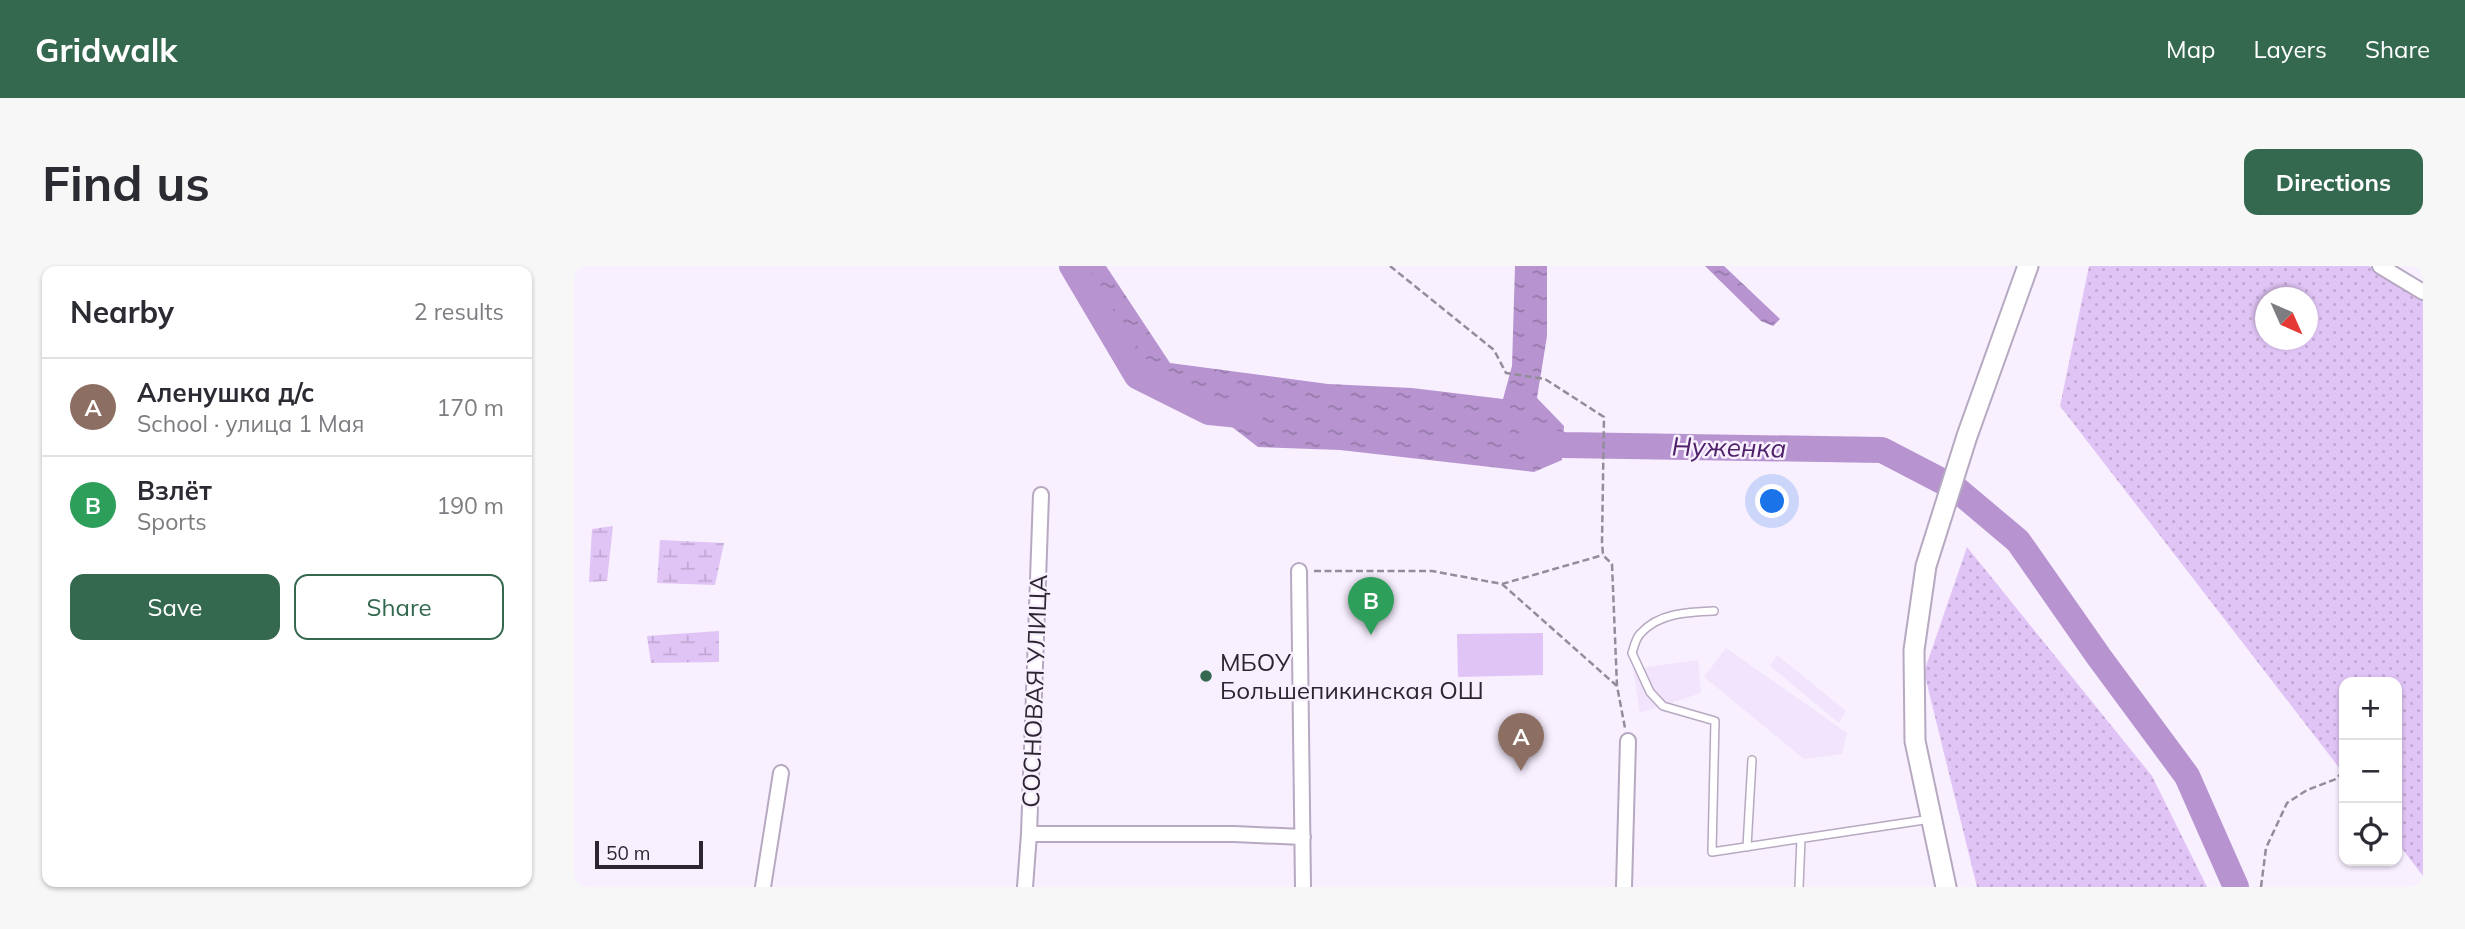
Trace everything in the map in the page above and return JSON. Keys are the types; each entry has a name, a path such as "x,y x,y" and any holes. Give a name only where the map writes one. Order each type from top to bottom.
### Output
{"street":[{"path":"1946,887 1915,741 1914,650 1926,566 2028,266"},
{"path":"2380,266 2423,292"},
{"name":"СОСНОВАЯ УЛИЦА","path":"1025,887 1041,495"},
{"path":"1299,572 1303,887"},
{"path":"1624,887 1628,741"},
{"path":"763,887 780,773"},
{"path":"1029,834 1303,836"}],"lane":[{"path":"1714,611 1688,612 1660,618 1639,634 1632,653 1650,692 1663,706 1715,721 1712,852 1932,819"},
{"path":"1747,847 1752,760"},
{"path":"1799,887 1801,839"}],"path":[{"path":"1390,266 1494,350 1506,373 1545,379 1604,417 1603,555 1612,564 1617,686 1628,741"},
{"path":"1299,572 1432,571 1502,584 1603,555"},
{"path":"1502,584 1617,686"},
{"path":"2261,887 2266,848 2287,803 2307,790 2339,776"}],"shaded area":[{"path":"1726,648 1847,733 1842,754 1804,759 1704,677"},
{"path":"1777,655 1846,711 1839,723 1770,666"},
{"path":"1698,660 1701,693 1640,713 1633,669"}],"green space":[{"path":"2089,266 2369,266 2423,299 2423,876 2402,849 2402,677 2339,677 2339,768 2060,406"},
{"path":"613,526 607,581 589,582 592,529"},
{"path":"660,540 724,543 715,585 657,583"},
{"path":"1967,547 2152,776 2207,887 1977,887 1924,672"},
{"path":"719,631 719,662 651,663 647,636"},
{"path":"1543,633 1543,675 1458,677 1457,634"}],"water":[{"path":"1071,266 1106,266 1170,363 1328,384 1412,388 1503,399 1512,366 1515,266 1547,266 1547,336 1537,398 1564,426 1562,460 1534,472 1340,450 1258,447 1197,400 1143,372"},
{"path":"1705,266 1724,266 1780,319 1773,326 1761,321"}],"waterway":[{"name":"Нуженка","path":"1072,266 1137,376 1209,412 1250,416"},
{"name":"Нуженка","path":"1529,441 1564,445 1882,450 1955,488 2018,541 2187,776 2236,887"}],"place":[{"name":"Взлёт","path":"1371,635"},
{"name":"МБОУ Большепикинская ОШ","path":"1206,676"},
{"name":"Аленушка д/с","path":"1521,771"}]}
